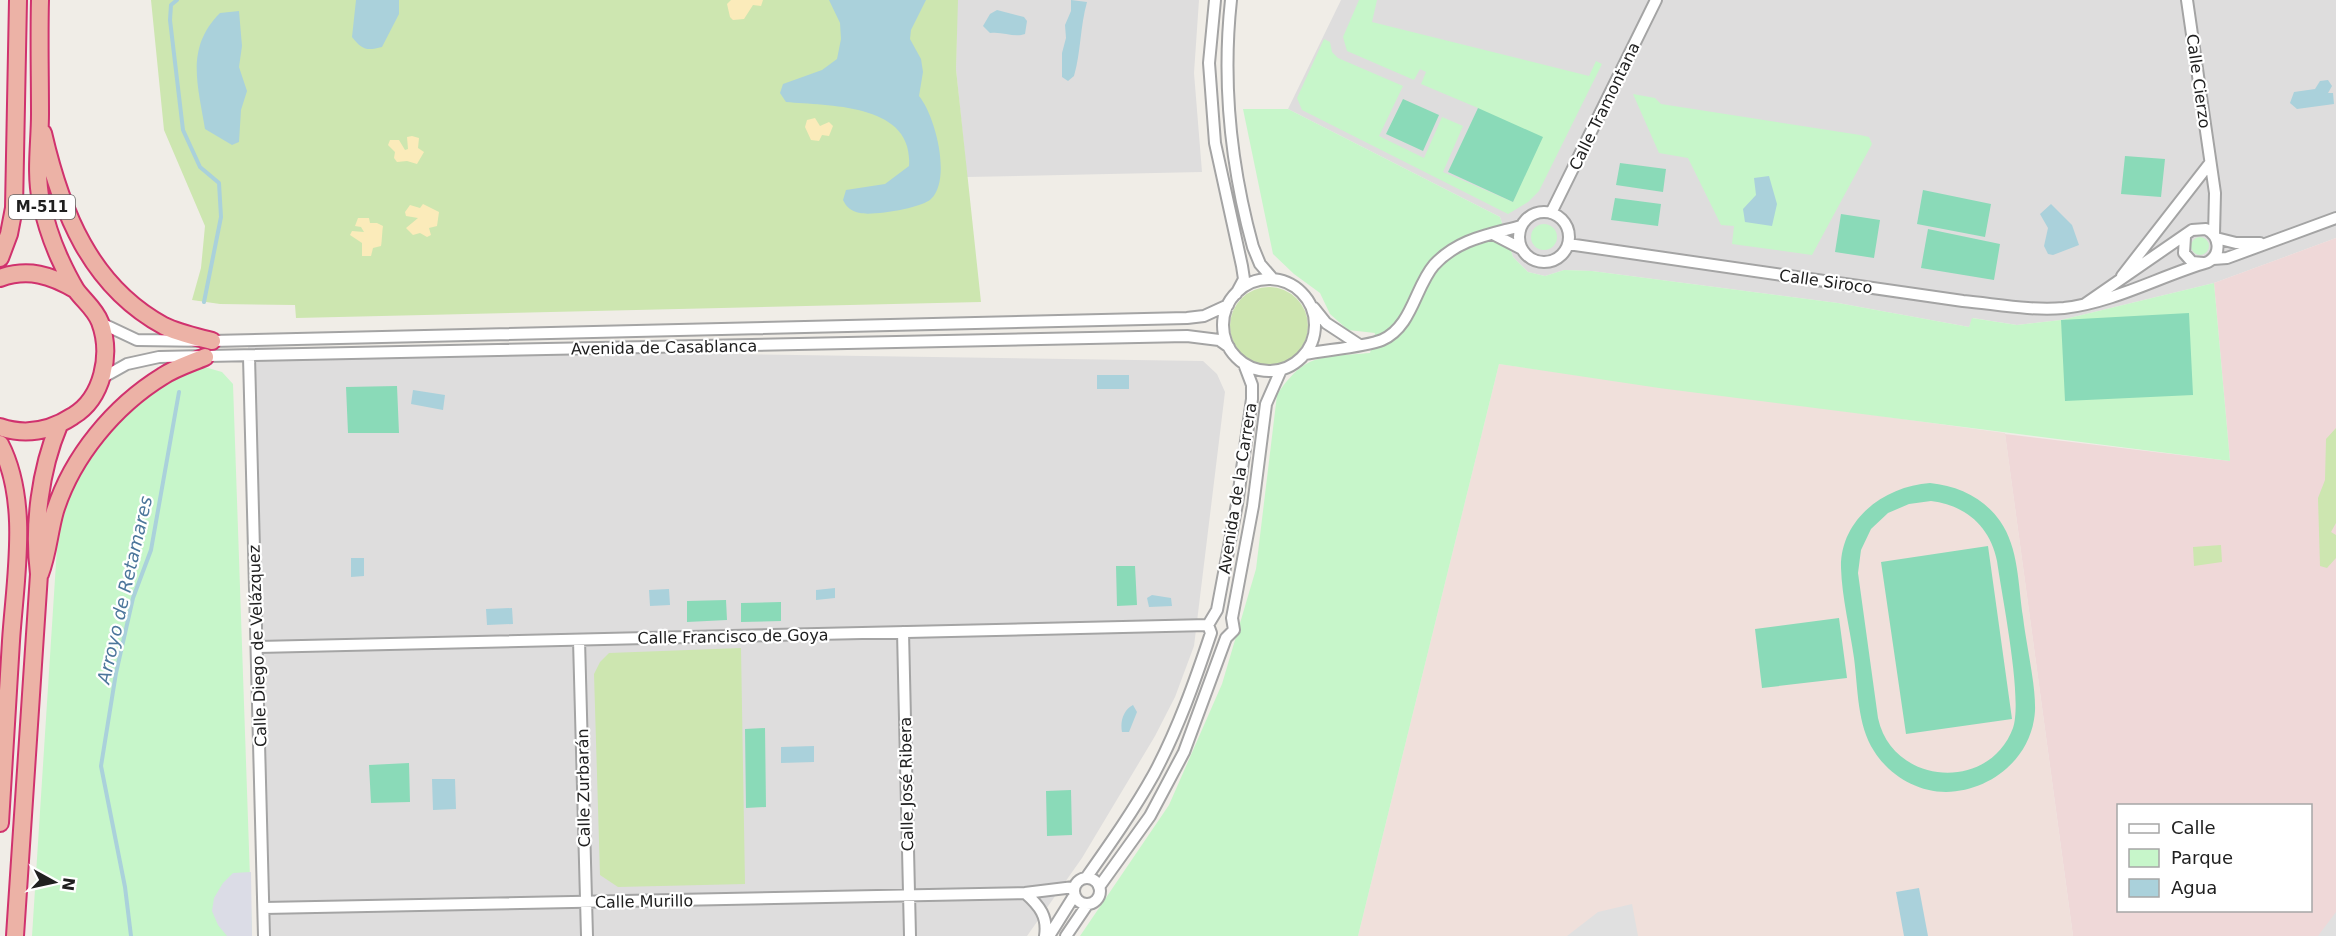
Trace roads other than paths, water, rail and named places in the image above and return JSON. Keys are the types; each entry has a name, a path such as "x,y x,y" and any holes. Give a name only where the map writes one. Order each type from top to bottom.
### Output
{"highway":[{"name":"M-511","path":"0,258 9,234 14,208 18,0"},
{"name":"M-511","path":"40,0 40,117 36,150 40,199 56,248 76,290"},
{"path":"40,117 57,190 71,224 91,261 132,305 166,327 212,342"},
{"name":"M-511","path":"0,278 11,274 34,273 57,278 76,290 91,305 100,323 106,350 102,378 92,398 78,414 59,425 36,432 12,431 0,427"},
{"path":"39,574 48,552 55,512 70,474 91,442 112,418 164,375 205,357"},
{"path":"15,936 39,574 36,552 46,458 59,425"},
{"path":"0,444 10,463 16,496 16,558 0,823"}],"street":[{"path":"1215,0 1209,63 1215,143 1244,279 1228,305 1224,319 1224,333 1229,347 1244,364 1255,369 1281,370 1305,354 1383,340 1401,326 1433,267 1456,246 1477,236 1521,226 1537,212 1559,216 1568,229 1568,244 1564,252 1551,261 1534,260 1522,249 1493,234"},
{"path":"1231,0 1227,44 1230,130 1254,247 1260,264 1273,279 1298,289 1326,323 1358,344"},
{"name":"Calle Tramontana","path":"1551,213 1656,0"},
{"name":"Calle Cierzo","path":"2187,0 2215,193 2215,236"},
{"path":"2115,284 2210,163"},
{"name":"Calle Siroco","path":"1568,244 2022,308 2063,308 2123,294 2208,261 2227,258 2336,218"},
{"path":"1521,226 1519,242 1522,249"},
{"path":"2197,228 2206,229 2215,236 2217,249 2208,261 2192,262 2184,254 2185,237 2197,228"},
{"name":"Calle Siroco","path":"2215,236 2236,243 2266,243"},
{"name":"Calle Siroco","path":"2085,304 2185,237"},
{"path":"1236,294 1246,285 1273,279"},
{"path":"1305,354 1315,329 1310,303"},
{"name":"Avenida de Casablanca","path":"100,323 137,340 212,342 1187,318 1204,315 1228,305"},
{"name":"Avenida de Casablanca","path":"102,378 140,360 205,357 1187,336 1219,340 1229,347"},
{"name":"Calle Diego de Velázquez","path":"249,357 264,936"},
{"name":"Avenida de la Carrera","path":"1086,878 1134,808 1154,772 1187,701 1216,614 1237,504 1252,399 1252,385 1244,364"},
{"name":"Avenida de la Carrera","path":"1100,887 1150,816 1184,752 1226,638 1234,630 1232,618 1253,506 1266,404 1281,370"},
{"path":"1216,614 1222,613 1232,618"},
{"path":"1210,629 1220,639 1226,638"},
{"name":"Calle Francisco de Goya","path":"258,647 903,632 1210,629"},
{"name":"Calle José Ribera","path":"903,632 910,936"},
{"name":"Calle Zurbarán","path":"579,640 587,936"},
{"path":"1047,936 1074,892 1078,881 1086,878 1094,880 1100,887 1100,895 1095,902 1087,905 1079,903 1074,892"},
{"name":"Calle Murillo","path":"264,908 1074,892"},
{"path":"1025,893 1036,902 1047,921 1047,936"},
{"path":"1066,936 1087,905"}],"water":[{"path":"356,0 399,0 399,14 382,47 365,48 352,37"},
{"path":"829,0 926,0 911,30 910,39 921,59 923,72 919,96 931,117 941,163 937,190 926,202 908,208 866,214 850,209 843,200 846,190 885,184 909,166 907,145 898,130 884,119 866,112 845,107 786,102 780,93 783,84 822,70 837,59 841,39 840,23"},
{"path":"1071,0 1087,2 1074,76 1068,81 1062,77 1062,53 1066,38 1065,25 1071,11"},
{"path":"997,10 1024,17 1027,21 1025,34 990,33 983,26 990,14"},
{"path":"239,11 242,46 239,67 247,91 241,110 239,142 232,145 205,129 197,82 197,68 198,53 209,26 220,13"},
{"path":"2328,80 2332,86 2328,93 2333,93 2334,104 2297,109 2290,103 2294,92 2315,89 2320,81"},
{"path":"1769,176 1777,204 1772,226 1745,222 1743,209 1756,195 1754,178"},
{"path":"2051,204 2072,225 2079,245 2053,255 2048,254 2044,246 2048,228 2040,214"},
{"path":"1097,375 1129,375 1129,389 1097,389"},
{"path":"413,390 445,395 443,410 411,404"},
{"path":"351,558 364,558 364,576 351,577"},
{"path":"835,588 835,598 816,600 816,590"},
{"path":"669,589 670,605 650,606 649,590"},
{"path":"1152,595 1171,598 1172,606 1149,607 1147,598"},
{"path":"512,608 513,624 487,625 486,609"},
{"path":"1133,705 1137,712 1129,732 1122,732 1123,717"},
{"path":"814,746 814,762 781,763 781,747"},
{"path":"432,779 455,779 456,809 433,810"},
{"path":"1919,888 1928,936 1904,936 1896,892"}],"waterway":[{"name":"Arroyo de Retamares","path":"177,0 171,5 170,20 183,130 200,167 219,183 221,217 204,302"},
{"name":"Arroyo de Retamares","path":"131,936 125,887 101,766 116,673 133,598 151,550 179,392"}]}
